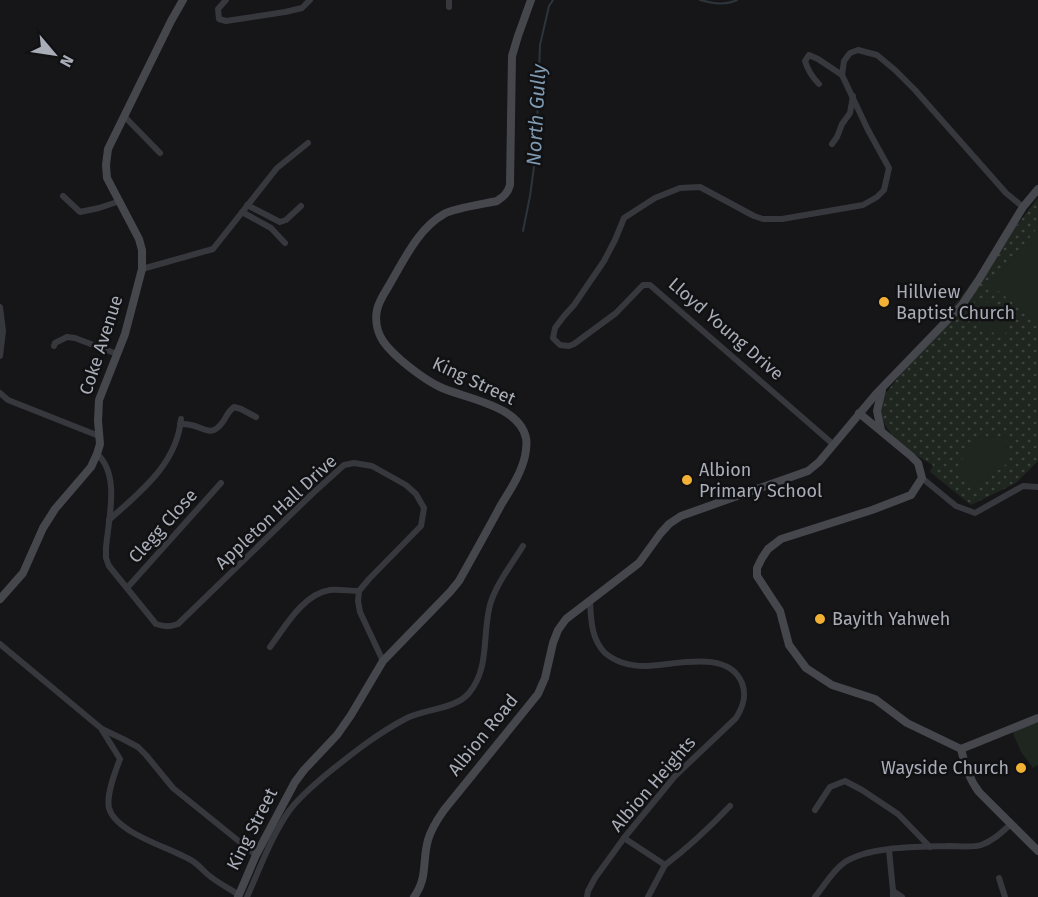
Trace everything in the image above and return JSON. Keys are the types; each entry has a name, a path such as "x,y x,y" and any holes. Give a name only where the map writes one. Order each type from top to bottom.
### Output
{"street":[{"name":"Coke Avenue","path":"98,454 100,444 99,400 125,334 142,269 142,250 139,239 107,178 108,149 183,0"},
{"path":"226,0 218,9 219,19 226,21 302,8 310,0"},
{"name":"King Street","path":"241,896 256,855 295,782 337,735 383,661 459,581 517,476 525,457 526,441 523,429 514,417 495,407 439,387 418,373 383,341 376,320 381,299 406,255 436,220 446,213 497,201 508,191 510,185 512,56 531,0"},
{"path":"819,84 812,78 807,68 805,61 809,55 842,75 844,61 850,53 858,50 877,55 915,90 1006,193 1023,207"},
{"name":"Lloyd Young Drive","path":"834,445 650,285 643,285 616,314 574,344 560,345 554,338 555,328 574,306 604,261 624,218 655,198 680,188 700,187 754,216 763,219 782,219 863,205 877,198 884,190 889,168 842,75"},
{"path":"832,144 850,113 853,95"},
{"path":"124,116 160,153"},
{"path":"142,269 213,249 277,168 308,143"},
{"path":"834,445 883,386 962,305 1023,207 1038,189"},
{"path":"63,196 80,212 120,201"},
{"path":"247,206 280,222 286,220 301,206"},
{"path":"242,212 271,228 285,243"},
{"path":"0,307 3,331 0,356"},
{"path":"54,346 67,337 75,338 117,354"},
{"path":"881,431 877,411 883,386"},
{"path":"0,393 8,400 99,436"},
{"path":"109,520 151,482 170,456 181,422 208,431 216,430 234,407 256,417"},
{"path":"862,410 881,431 918,463 922,478 956,506 975,513 1023,486 1038,487"},
{"name":"Albion Road","path":"414,897 423,880 427,842 434,825 538,694 545,678 553,643 566,619 639,563 660,534 681,516 808,471 834,445"},
{"path":"0,599 23,573 43,528 55,509 91,467 98,454"},
{"name":"Appleton Hall Drive","path":"98,454 107,466 112,486 106,558 109,566 156,624 163,627 178,624 312,494 344,465 354,463 372,466 406,485 416,494 424,508 421,526 359,591"},
{"path":"922,478 911,495 872,510 780,539 768,549 762,558 757,576 780,611 789,645 806,668 832,685 875,699 907,723 961,749 1038,718"},
{"name":"Clegg Close","path":"128,588 221,483"},
{"path":"102,729 120,759 108,798 112,816 138,835 193,861 218,882 241,896 288,814 307,791 372,738 409,717 458,702 469,693 484,662 490,604 523,546"},
{"path":"270,647 302,604 316,595 330,590 359,591 360,612 383,661"},
{"name":"Albion Heights","path":"587,897 595,878 624,838 675,776 736,718 744,702 744,693 738,677 723,664 693,662 643,666 616,660 605,652 597,641 592,628 590,601"},
{"path":"0,644 102,729 138,747 173,788 256,855"},
{"path":"961,749 971,782 1038,851"},
{"path":"814,810 830,787 845,781 898,814 930,847"},
{"path":"648,897 665,864 683,852 730,806"},
{"path":"814,897 843,864 861,854 930,847 979,846 993,840 1011,824"},
{"path":"624,838 665,864"},
{"path":"889,850 893,894 902,897"},
{"path":"999,878 1005,897"}],"shaded area":[{"path":"1038,198 1038,461 1016,483 971,505 930,472 933,465 917,456 893,436 883,420 882,407 886,393"},
{"path":"1038,227 1038,323 991,285"},
{"path":"978,297 1014,317 1003,338 966,318"},
{"path":"1006,436 1008,463 975,486 957,467 976,438"},
{"path":"1038,720 1038,765 1033,768 1021,752 1012,731"}],"waterway":[{"name":"North Gully","path":"523,231 536,152 540,45 549,6 553,0"},
{"name":"North Gully","path":"700,0 714,3 737,0"}],"place":[{"name":"Hillview Baptist Church","path":"884,302"},
{"name":"Albion Primary School","path":"687,480"},
{"name":"Bayith Yahweh","path":"820,619"},
{"name":"Wayside Church","path":"1021,768"}]}
